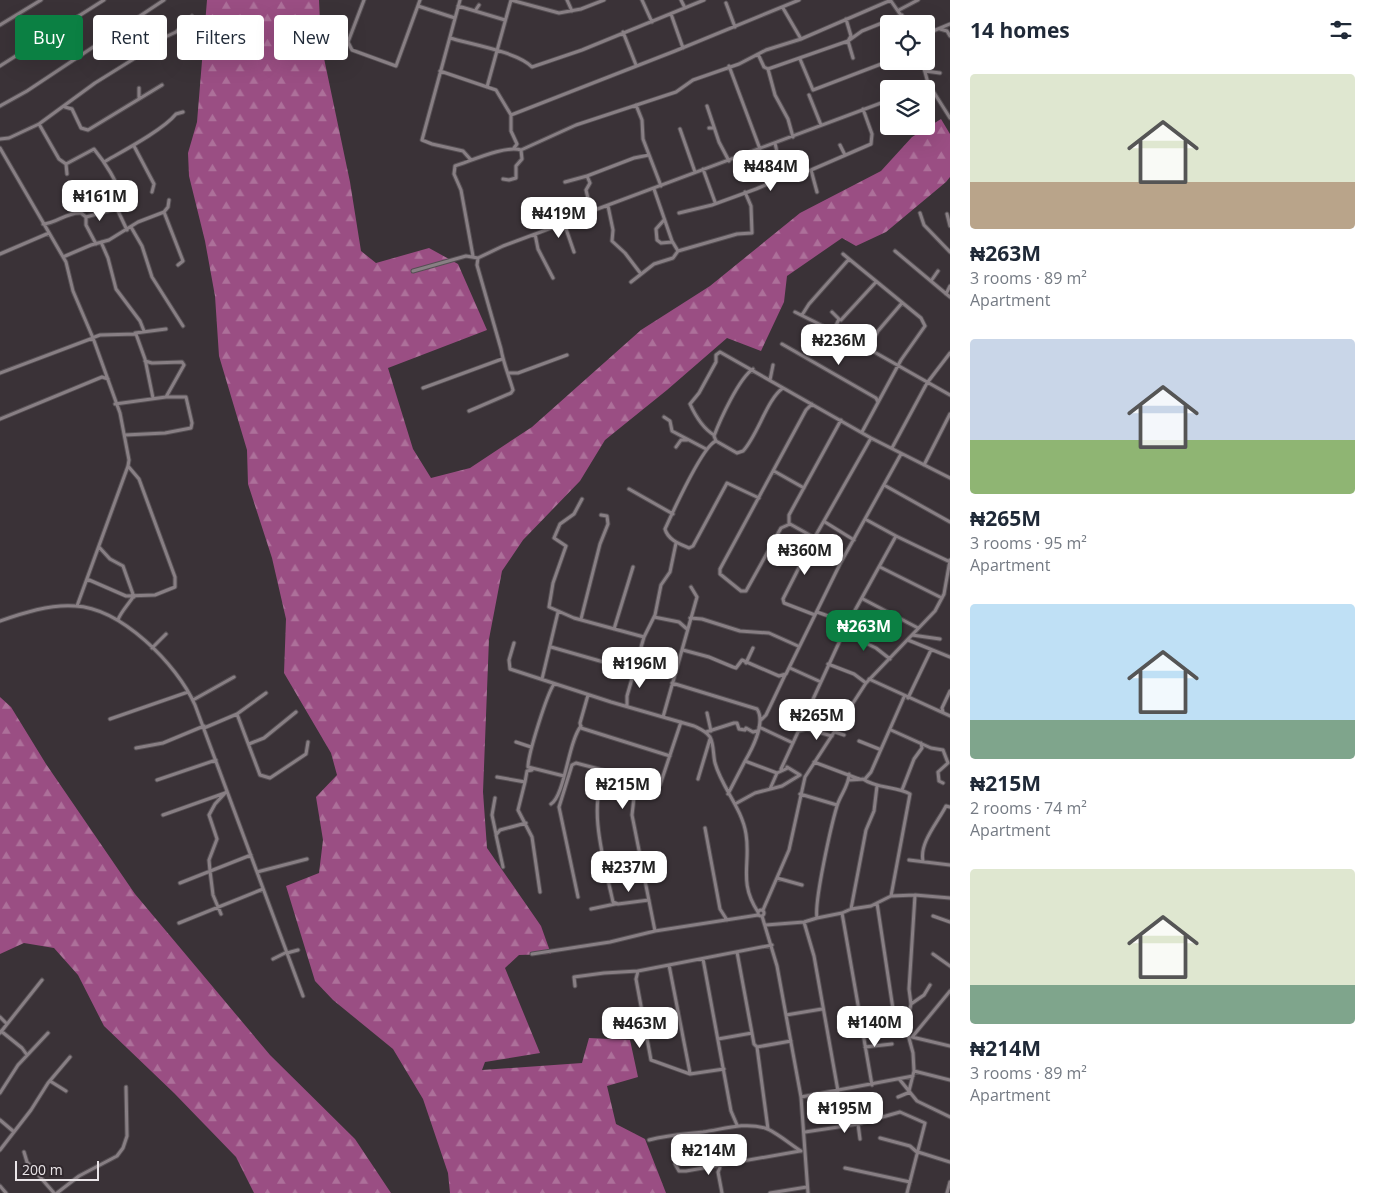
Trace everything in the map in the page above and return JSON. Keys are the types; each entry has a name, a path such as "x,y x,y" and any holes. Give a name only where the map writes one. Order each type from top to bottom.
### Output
{"street":[{"path":"17,15 41,0"},
{"path":"81,15 104,0"},
{"path":"0,106 164,0"},
{"path":"364,0 348,42 352,50 396,66 420,0"},
{"path":"460,0 422,140 463,151 471,160"},
{"path":"486,87 511,0 560,13 572,12 604,0"},
{"path":"567,0 572,12"},
{"path":"642,0 652,22"},
{"path":"681,0 685,8"},
{"path":"450,38 497,51 528,62 532,67 652,22 704,0"},
{"path":"511,115 683,48 799,0"},
{"path":"473,256 461,190 454,170 455,166 514,148 521,150 576,125 676,92 693,80 801,39 891,0 902,15"},
{"path":"899,10 918,0"},
{"path":"726,3 735,27"},
{"path":"475,11 479,5"},
{"path":"418,6 456,18"},
{"path":"458,6 505,20"},
{"path":"783,8 801,39"},
{"path":"670,14 683,48"},
{"path":"0,25 15,16"},
{"path":"846,19 851,36 848,41 853,58"},
{"path":"768,69 848,41 862,31 880,24"},
{"path":"935,31 950,24"},
{"path":"940,29 947,31 950,36"},
{"path":"0,140 9,138 38,124 95,83 148,50 161,39 177,31"},
{"path":"623,32 636,65"},
{"path":"528,62 530,54"},
{"path":"758,54 764,67 768,69 775,94 788,119 794,136"},
{"path":"0,66 15,57"},
{"path":"800,59 813,90 880,64"},
{"path":"729,66 760,149"},
{"path":"440,71 496,90 511,115 512,131 517,144 514,148"},
{"path":"927,80 925,71 940,73"},
{"path":"64,107 72,110 79,126 88,130 162,86"},
{"path":"139,88 139,98"},
{"path":"935,94 950,118"},
{"path":"809,95 821,125"},
{"path":"413,271 462,257 473,256 478,258 502,246 591,211 880,103"},
{"path":"636,105 642,120 643,139 661,186"},
{"path":"707,106 714,128 729,160"},
{"path":"679,213 712,205 715,202 777,180 782,175 811,170 872,142 872,134 863,110"},
{"path":"104,162 134,146 143,137 171,120 176,114 183,112"},
{"path":"38,124 59,159 66,164 67,174"},
{"path":"709,128 714,128"},
{"path":"680,129 695,172"},
{"path":"775,143 782,175"},
{"path":"840,144 845,155"},
{"path":"134,146 154,184 152,192"},
{"path":"0,148 63,257 70,276 72,291 108,379 125,435 129,460 128,466 77,606"},
{"path":"66,164 92,149 104,162 119,191 120,198 116,201 115,209"},
{"path":"503,178 509,180 516,178 516,166 522,159 521,150"},
{"path":"565,182 587,176 634,158 649,155"},
{"path":"703,169 715,202"},
{"path":"811,170 817,192"},
{"path":"587,176 590,184 586,190 591,211"},
{"path":"654,189 664,220 678,251"},
{"path":"631,282 658,262 673,258 678,251 731,236 752,233 751,206 745,192"},
{"path":"70,194 76,202 79,212 86,217"},
{"path":"63,257 164,212 170,200"},
{"path":"608,206 613,230 612,241 628,255 640,274"},
{"path":"86,217 115,209"},
{"path":"115,209 118,211 127,230"},
{"path":"43,224 79,212"},
{"path":"164,212 183,260 178,265"},
{"path":"920,213 924,225 950,252"},
{"path":"947,214 950,226"},
{"path":"86,217 86,225 108,258 116,290 140,321 144,331"},
{"path":"664,220 656,229 658,240 661,243 673,242"},
{"path":"564,222 574,252"},
{"path":"131,227 142,246 152,276 183,326"},
{"path":"0,254 49,233"},
{"path":"535,234 538,249 553,278"},
{"path":"895,251 950,297"},
{"path":"842,254 922,318 926,326 898,366 862,432"},
{"path":"469,411 511,394 513,390 502,358 477,265 478,258"},
{"path":"802,315 809,304 848,259"},
{"path":"931,281 938,271"},
{"path":"841,320 876,282"},
{"path":"946,294 950,286"},
{"path":"869,349 878,330 902,302"},
{"path":"795,312 869,349 950,396"},
{"path":"832,312 839,319 832,331"},
{"path":"0,373 100,335 135,334 144,331 166,329"},
{"path":"818,332 832,331"},
{"path":"135,334 138,337 145,361 153,398"},
{"path":"835,347 841,335"},
{"path":"782,344 876,398 878,403"},
{"path":"783,388 775,394 764,419 743,452 737,453 716,441 714,435 703,427 690,404 699,393 716,362 716,355 722,352 871,438 950,478"},
{"path":"892,448 927,383 950,353"},
{"path":"508,373 518,373 566,355"},
{"path":"423,388 502,358"},
{"path":"145,361 152,363 182,362 182,368 166,397"},
{"path":"770,380 773,365"},
{"path":"714,435 738,388 753,369"},
{"path":"0,418 102,377 105,372"},
{"path":"102,377 108,379"},
{"path":"115,404 153,398 186,397 192,423 191,428 165,433 125,435"},
{"path":"812,404 806,410 720,568 720,574 742,591 746,591 781,528 786,523 815,538"},
{"path":"924,465 950,414"},
{"path":"664,417 670,421 672,431"},
{"path":"790,524 789,516 841,420"},
{"path":"666,431 672,431 706,449"},
{"path":"848,624 783,602 787,589 815,538 825,524 871,438"},
{"path":"676,447 681,440 687,440"},
{"path":"716,441 706,449 678,498 664,531 676,543 689,548 694,544 727,483 759,498"},
{"path":"759,722 766,715 790,668 798,646 901,453"},
{"path":"88,579 122,595 133,597 155,594 174,588 176,581 139,479 128,466"},
{"path":"774,471 804,488"},
{"path":"884,485 950,522"},
{"path":"629,489 672,514"},
{"path":"582,499 574,514 560,524 554,538 566,546 553,583 549,604 550,609 644,637"},
{"path":"581,619 600,544 608,524 607,516 601,515"},
{"path":"532,954 610,942 655,931 764,913 762,910 794,834 800,794 805,777 868,681 935,612 948,585 950,561 896,536 865,519"},
{"path":"825,524 854,540"},
{"path":"770,789 803,724 828,664 896,536"},
{"path":"627,705 644,637 654,617 661,585 670,572 676,543"},
{"path":"99,547 110,559 123,566 133,597"},
{"path":"614,628 633,567"},
{"path":"880,567 943,598"},
{"path":"663,717 697,596 691,587"},
{"path":"118,620 133,597"},
{"path":"863,599 918,628"},
{"path":"0,621 28,612 77,606 118,620 152,648 188,692 204,727 226,792 303,996"},
{"path":"542,680 558,612"},
{"path":"654,617 679,622 687,629"},
{"path":"690,618 702,619 740,631 769,633 798,646"},
{"path":"845,633 876,648 890,659"},
{"path":"152,648 166,634"},
{"path":"912,635 940,639"},
{"path":"908,640 950,657"},
{"path":"514,643 509,660 510,669 588,695 681,722 705,732 710,738 718,770 728,794 735,804 746,834 745,868 748,887 766,925 772,945 801,1096 808,1193"},
{"path":"551,647 635,671"},
{"path":"746,663 753,648"},
{"path":"683,650 709,657 733,668 736,668 740,660 779,676 786,674"},
{"path":"868,782 868,777 880,749 931,650"},
{"path":"828,664 942,710 950,716"},
{"path":"790,668 821,682"},
{"path":"193,700 234,677"},
{"path":"672,683 756,708 760,713 759,729 728,794"},
{"path":"540,892 532,837 518,810 529,769 531,748 548,694 554,684"},
{"path":"942,710 950,691"},
{"path":"110,718 188,692"},
{"path":"136,748 163,743 237,714 266,693"},
{"path":"551,804 555,800 581,726 588,695"},
{"path":"249,744 264,738 296,712"},
{"path":"698,779 712,731 708,713"},
{"path":"237,714 260,775 270,778 306,754 308,742"},
{"path":"578,897 559,807 574,763 660,786 681,722"},
{"path":"705,732 737,723 739,729 772,731 793,743"},
{"path":"803,724 807,729"},
{"path":"581,726 584,730 670,756"},
{"path":"798,731 807,729 832,736"},
{"path":"891,730 943,750 947,756 947,766 938,772 939,781 943,783"},
{"path":"835,732 844,735"},
{"path":"859,741 880,749"},
{"path":"516,742 531,748"},
{"path":"902,790 914,758 922,748 921,742"},
{"path":"707,750 713,752"},
{"path":"157,780 216,760"},
{"path":"745,761 777,773"},
{"path":"783,762 788,768 805,777"},
{"path":"814,762 868,782 902,790 910,794 891,896"},
{"path":"781,769 788,768"},
{"path":"529,769 564,776"},
{"path":"607,773 598,794 596,812 608,884 615,904"},
{"path":"817,918 819,889 837,805 849,780 849,774"},
{"path":"735,804 755,793 782,786 800,775"},
{"path":"497,777 525,782"},
{"path":"849,780 868,777"},
{"path":"642,782 634,797 632,815 655,931"},
{"path":"851,909 866,830 874,811 877,785"},
{"path":"163,815 226,792"},
{"path":"221,914 213,895 210,871 209,860 217,838 210,815 215,804 226,792"},
{"path":"800,794 837,805"},
{"path":"495,798 492,806 493,828 502,867"},
{"path":"923,861 924,842 938,823 946,806 950,806"},
{"path":"493,828 500,830 526,823"},
{"path":"705,828 720,909 727,920"},
{"path":"496,835 500,830"},
{"path":"180,883 251,857"},
{"path":"257,872 307,859"},
{"path":"909,860 950,865"},
{"path":"777,878 802,885"},
{"path":"179,923 263,889"},
{"path":"910,1091 914,1071 911,1037 906,1027 908,1010 911,1004 909,980 915,895"},
{"path":"766,925 804,922 851,909 866,908 891,896 950,896"},
{"path":"592,909 649,900"},
{"path":"877,903 893,1009"},
{"path":"842,913 872,1085"},
{"path":"933,916 950,922"},
{"path":"804,922 814,956 838,1091"},
{"path":"574,986 574,977 583,975 638,971 772,945"},
{"path":"273,958 298,950"},
{"path":"737,952 754,1044 757,1047 768,1129"},
{"path":"933,954 950,966"},
{"path":"703,958 731,1111 737,1125"},
{"path":"669,965 690,1074"},
{"path":"638,971 636,979 651,1060 690,1074 724,1069"},
{"path":"27,1056 22,1048 1,1032 42,980"},
{"path":"911,1004 924,996 930,984"},
{"path":"911,1037 950,991"},
{"path":"786,1015 822,1009"},
{"path":"860,1015 893,1009 908,1010"},
{"path":"0,1017 7,1024"},
{"path":"0,1092 27,1056 48,1033"},
{"path":"718,1039 752,1033"},
{"path":"911,1037 950,1046"},
{"path":"757,1047 791,1041"},
{"path":"944,1044 950,1041"},
{"path":"865,1047 892,1044"},
{"path":"0,1150 31,1110 50,1081 70,1057"},
{"path":"914,1071 950,1080"},
{"path":"801,1096 872,1085 913,1076"},
{"path":"900,1080 917,1101 950,1117"},
{"path":"50,1081 66,1091"},
{"path":"24,1152 27,1162 55,1193 79,1176 117,1156 123,1148 127,1136 126,1087"},
{"path":"898,1097 910,1091"},
{"path":"856,1108 860,1139"},
{"path":"805,1132 857,1124 897,1112 925,1123 919,1154 907,1193"},
{"path":"0,1120 13,1131"},
{"path":"649,1140 737,1125 768,1129 804,1151"},
{"path":"880,1138 910,1146 919,1154 950,1162"},
{"path":"675,1164 679,1172 804,1151"},
{"path":"722,1164 718,1172 722,1193"},
{"path":"845,1168 910,1182"},
{"path":"947,1193 950,1182"},
{"path":"0,1186 6,1193"},
{"path":"770,1193 807,1187"}],"green space":[{"path":"207,0 319,0 320,15 274,15 274,60 324,60 350,182 361,251 376,263 429,248 458,264 487,330 388,368 413,449 431,478 470,468 532,427 641,330 710,286 800,213 881,171 912,137 915,135 935,135 935,123 941,119 950,134 950,177 946,182 886,232 856,246 842,238 787,276 784,302 761,351 727,338 605,440 580,481 523,540 502,571 489,639 483,792 487,848 541,926 551,954 519,955 505,968 540,1053 485,1062 482,1070 582,1063 589,1038 630,1040 638,1077 607,1086 616,1124 645,1139 666,1193 450,1193 448,1173 423,1099 393,1049 333,1000 315,981 286,886 319,873 323,840 316,797 337,775 331,753 284,673 286,619 272,558 248,484 247,450 219,356 215,296 205,241 189,176 188,153 197,122 202,60 264,60 264,15 206,15"},
{"path":"0,697 11,707 46,764 135,894 270,1055 355,1139 391,1193 254,1193 236,1157 174,1093 104,1026 78,975 54,948 24,943 0,954"}]}
